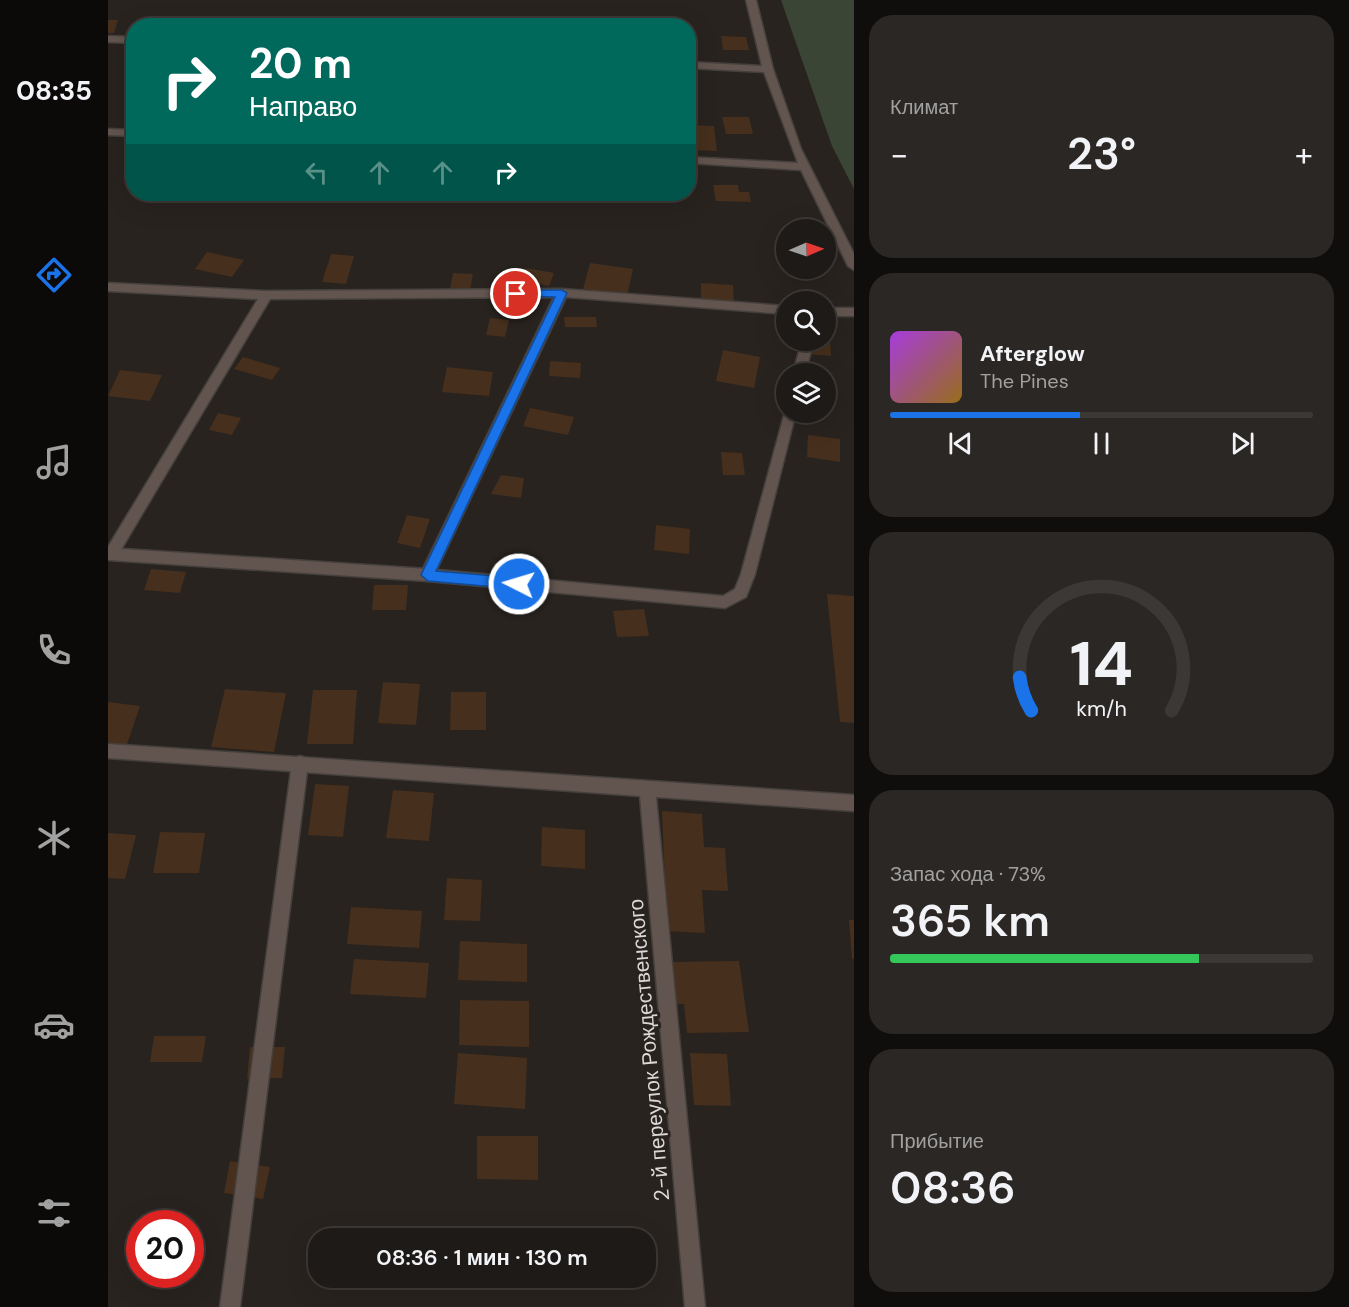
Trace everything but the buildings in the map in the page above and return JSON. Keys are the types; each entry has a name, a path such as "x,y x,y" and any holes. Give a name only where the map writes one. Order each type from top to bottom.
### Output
{"street":[{"path":"751,0 768,69 803,167 854,266"},
{"path":"108,39 126,40"},
{"path":"696,65 768,69"},
{"path":"108,132 126,133"},
{"path":"696,160 803,167"},
{"path":"108,287 266,295 562,293 776,309"},
{"path":"428,575 562,293"},
{"path":"266,295 110,554 428,575 725,602 741,593 748,574 786,423"},
{"path":"836,312 854,312"},
{"path":"108,751 854,803"},
{"path":"230,1307 300,763"},
{"name":"2-й переулок Рождественского","path":"646,788 695,1307"}],"green space":[{"path":"781,0 854,0 854,189 832,146"}],"route":[{"path":"516,294 562,293 428,575 519,584"}]}
